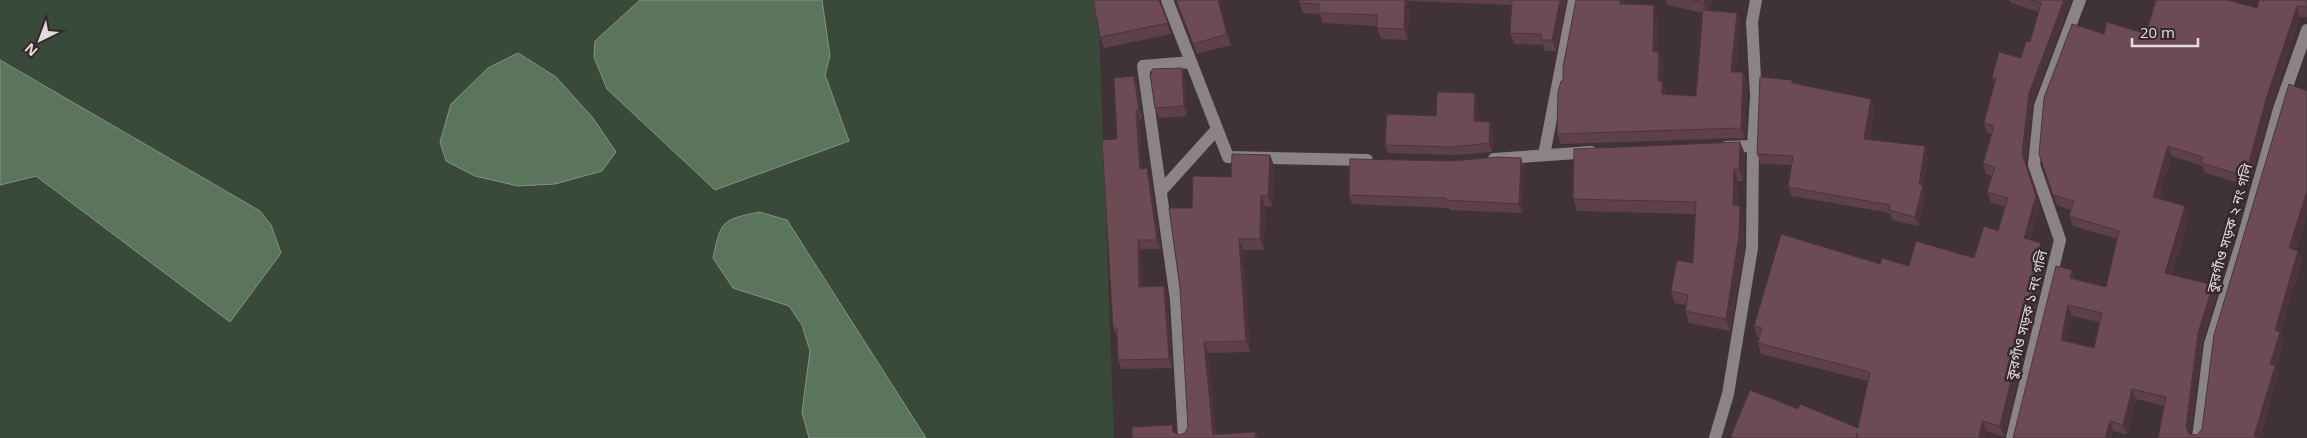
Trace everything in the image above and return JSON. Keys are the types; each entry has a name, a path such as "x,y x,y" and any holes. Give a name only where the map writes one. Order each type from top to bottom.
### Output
{"street":[{"path":"1167,0 1228,157 1377,161"},
{"path":"1544,155 1574,0"},
{"path":"1715,438 1728,394 1752,248 1753,146 1756,96 1752,22 1756,0"},
{"name":"কুরগাঁও সড়ক ১ নং গলি","path":"2012,438 2060,240 2034,165 2040,106 2080,0"},
{"name":"কুরগাঁও সড়ক ২ নং গলি","path":"2198,438 2210,344 2243,238 2279,109 2307,30"},
{"path":"1184,438 1176,300 1144,66 1191,62"},
{"path":"1161,191 1217,129"},
{"path":"1715,147 1753,146"},
{"path":"1486,160 1608,151"}],"shaded area":[{"path":"0,0 1098,0 1114,438 0,438"},
{"path":"640,0 822,0 830,56 825,75 849,141 715,190 607,89 594,57 595,41"},
{"path":"518,53 556,77 593,118 616,152 602,171 555,184 518,186 475,176 446,161 440,142 451,104 488,68"},
{"path":"0,60 260,211 271,225 281,253 230,322 36,176 0,185"},
{"path":"759,212 787,220 926,438 809,438 802,412 810,351 802,325 789,306 733,288 713,258 718,236 725,224 737,217"}],"building":[{"path":"1093,0 1159,0 1168,23 1100,37"},
{"path":"1176,0 1218,0 1227,34 1193,44"},
{"path":"1299,0 1405,0 1404,29 1377,28 1377,15 1319,13 1319,4 1299,3"},
{"path":"1512,0 1560,0 1552,40 1541,40 1541,34 1510,33"},
{"path":"1576,0 1620,0 1620,4 1654,5 1653,52 1659,52 1658,81 1662,81 1662,94 1696,96 1703,10 1737,13 1731,72 1743,72 1741,128 1557,134 1558,92 1561,81 1563,81 1563,67"},
{"path":"1692,0 1705,0 1704,3"},
{"path":"2030,0 2064,0 2029,93 2022,154 2036,196 2024,238 2041,243 2036,261 2040,262 2000,426 1982,421 1979,438 1857,438 1857,433 1856,438 1735,438 1731,436 1750,390 1798,409 1800,404 1858,428 1870,372 1758,343 1762,328 1754,326 1781,234 1880,264 1882,258 1909,266 1916,241 1974,258 1984,226 1998,231 2008,198 1987,192 1995,167 1983,164 1994,126 1984,123 1996,78 1992,77 1999,52 2021,58 2026,41 2030,42 2041,3"},
{"path":"2156,0 2227,0 2257,8 2259,0 2307,0 2307,7 2297,6 2267,96 2245,176 2201,163 2203,157 2168,146 2153,197 2185,206 2165,273 2213,285 2198,333 2186,427 2189,434 2197,435 2202,429 2214,335 2289,84 2307,91 2307,191 2289,248 2298,251 2275,330 2280,332 2270,364 2275,366 2254,436 2260,438 2158,438 2166,397 2132,389 2123,425 2110,421 2105,438 2013,438 2056,266 2072,270 2070,278 2106,287 2119,231 2069,216 2074,201 2053,195 2039,154 2044,98 2072,24 2104,34 2107,22 2146,34","holes":["2068,305 2102,313 2094,348 2061,340"]},
{"path":"1182,68 1184,106 1155,108 1150,74 1152,74 1152,69"},
{"path":"1134,76 1139,110 1137,110 1136,115 1140,169 1147,168 1157,240 1138,240 1139,287 1164,286 1169,359 1118,360 1117,328 1113,328 1102,140 1117,139 1114,78"},
{"path":"1760,77 1792,80 1792,83 1871,99 1864,139 1925,146 1919,184 1923,185 1915,217 1889,210 1890,205 1788,187 1793,156 1757,154"},
{"path":"1437,92 1475,93 1474,121 1490,122 1489,143 1453,147 1385,145 1387,114 1436,116"},
{"path":"1740,142 1739,169 1734,169 1733,205 1740,206 1739,235 1726,319 1685,311 1688,295 1671,291 1677,260 1693,263 1696,202 1573,199 1574,149"},
{"path":"1232,154 1270,155 1268,196 1261,195 1260,239 1239,239 1246,341 1204,342 1213,435 1255,432 1255,438 1132,438 1132,427 1172,425 1173,432 1180,435 1185,433 1188,427 1180,288 1169,208 1192,208 1193,176 1231,177"},
{"path":"1498,157 1521,158 1519,204 1446,200 1446,198 1349,195 1350,159 1452,161"}]}
